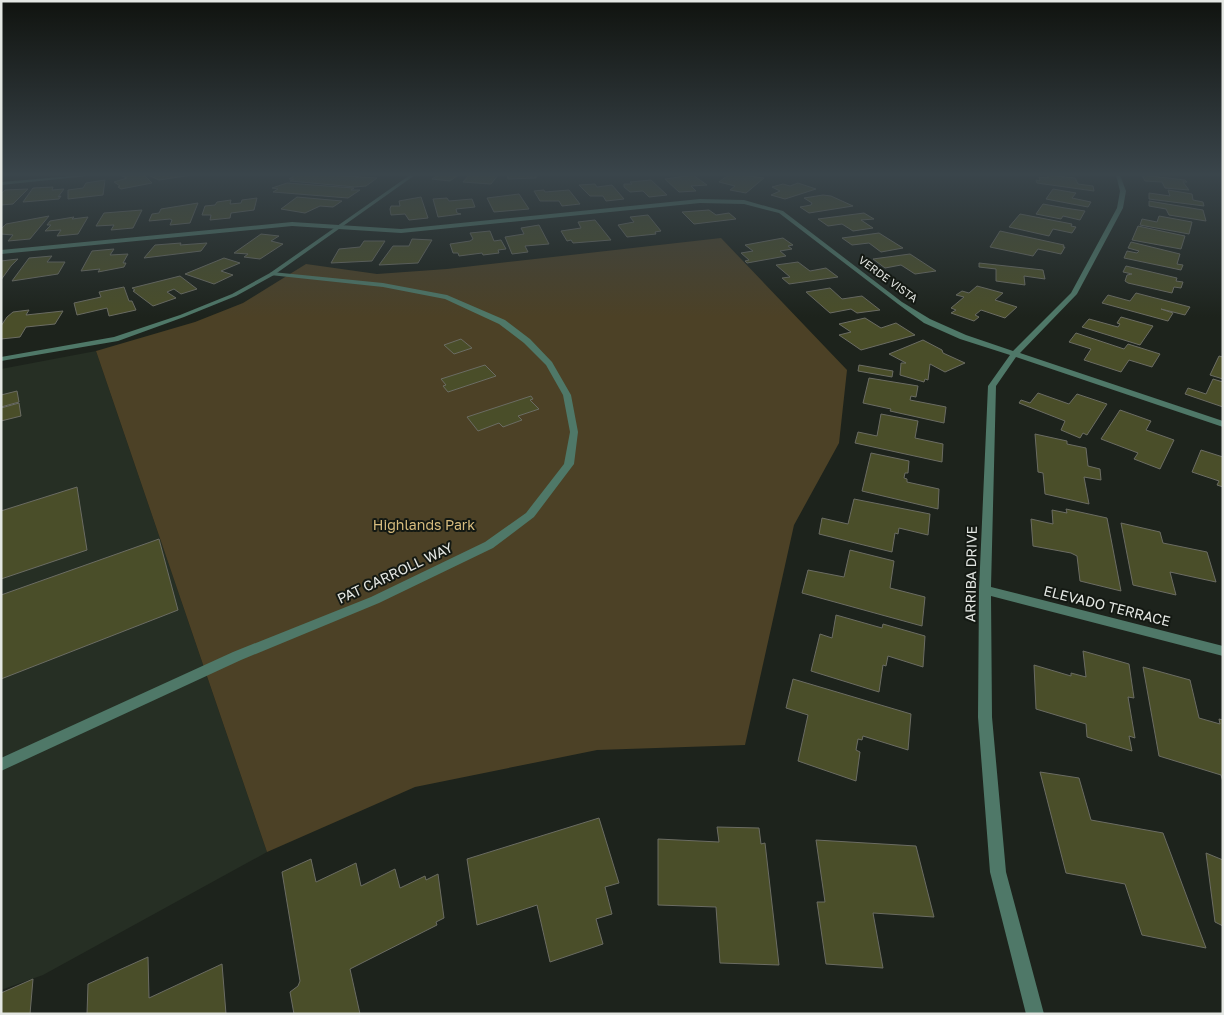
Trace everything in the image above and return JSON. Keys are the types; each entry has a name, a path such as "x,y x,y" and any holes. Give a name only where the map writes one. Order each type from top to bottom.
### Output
{"street":[{"path":"1,359 115,338 216,302 272,274 343,222"},
{"name":"VERDE VISTA","path":"1,252 292,224 401,231 487,222"},
{"name":"VERDE VISTA","path":"795,222 900,303 927,321 963,338 1223,424"},
{"name":"ARRIBA DRIVE","path":"1035,1014 998,872 985,717 985,590 992,386 1013,356 1074,294 1112,222"},
{"name":"PAT CARROLL WAY","path":"1,765 237,656 375,600 489,545 530,515 569,464 574,432 567,395 549,364 526,341 502,322 447,297 383,285 272,274"},
{"name":"ELEVADO TERRACE","path":"985,590 1223,651"}],"shaded area":[{"path":"96,351 267,852 43,975 1,990 1,369"}],"green space":[{"name":"Highlands Park","path":"721,238 847,370 839,443 794,525 745,745 597,750 415,787 267,852 96,351 195,322 243,303 306,264 377,274 447,269"}],"building":[{"path":"44,222 30,239 8,241 13,235 1,234 1,229 6,224"},
{"path":"49,222 85,222 78,234 57,236 61,230 45,231 51,225 47,225"},
{"path":"98,222 136,222 133,228 111,230 114,225 96,226"},
{"path":"171,222 190,222 190,223 170,225"},
{"path":"578,222 597,222 611,240 573,243 571,240 567,241 561,231 581,228"},
{"path":"632,222 654,222 661,231 655,232 656,234 627,237 618,225"},
{"path":"823,222 865,222 873,228 853,231 842,224 828,226"},
{"path":"1013,222 1064,222 1076,227 1072,233 1053,229 1049,236 1009,227"},
{"path":"1141,222 1192,222 1189,234 1140,225"},
{"path":"539,225 549,244 525,246 528,252 512,254 505,237 524,234 521,228"},
{"path":"1138,226 1185,236 1181,249 1132,240"},
{"path":"490,231 494,241 501,240 506,249 498,250 499,253 483,255 482,253 459,256 458,253 453,253 450,244 470,241 473,239 470,233"},
{"path":"1000,231 1064,245 1063,247 1065,247 1061,254 1038,249 1033,256 990,247"},
{"path":"879,233 903,248 881,252 869,243 852,245 842,238"},
{"path":"261,234 279,236 271,241 283,244 260,259 244,257 248,254 234,253"},
{"path":"783,238 793,245 788,246 792,249 780,251 786,256 747,263 745,261 749,260 741,253 753,251 745,245"},
{"path":"412,239 432,240 418,263 379,265 393,246 409,246"},
{"path":"364,241 385,241 372,261 331,263 339,249 360,247"},
{"path":"1131,242 1180,254 1177,264 1183,265 1181,270 1124,258 1127,251 1137,253 1139,251 1128,248"},
{"path":"181,243 180,245 207,243 201,251 144,258 155,245"},
{"path":"114,249 110,255 128,254 123,263 126,263 124,267 98,272 100,269 81,271 92,251"},
{"path":"910,254 936,271 915,274 901,265 885,268 873,259"},
{"path":"52,256 47,262 65,262 58,274 12,281 29,258"},
{"path":"224,258 240,263 221,271 233,275 214,284 185,274"},
{"path":"18,259 11,266 1,280 1,261"},
{"path":"798,262 810,271 826,268 838,277 789,284 782,278 790,277 776,265"},
{"path":"979,263 1043,270 1045,279 1024,276 1025,285 996,281 996,269 979,267"},
{"path":"1126,266 1177,278 1176,281 1183,282 1181,288 1174,287 1172,293 1128,283 1125,281 1127,275 1132,274 1123,272"},
{"path":"180,276 197,289 181,294 174,289 167,292 176,298 153,306 133,291 135,290 132,288"},
{"path":"977,286 1003,293 995,300 1017,307 1005,318 981,310 975,315 979,317 974,321 951,313 956,310 951,308 964,297 956,295 962,291 969,293"},
{"path":"124,287 129,301 132,301 136,310 109,316 107,308 77,315 74,303 101,297 99,292"},
{"path":"830,288 842,299 862,296 880,310 857,313 851,309 830,313 806,292"},
{"path":"1136,293 1190,307 1185,315 1161,309 1173,313 1168,321 1102,303 1108,295 1130,301"},
{"path":"29,310 26,315 63,311 55,324 26,327 20,337 1,339 1,326 7,317 13,312"},
{"path":"1121,317 1153,326 1140,345 1082,327 1089,319 1118,327 1120,324 1117,323"},
{"path":"865,318 881,328 896,323 915,335 861,350 839,335 851,332 839,324"},
{"path":"1076,333 1124,349 1128,344 1160,354 1152,367 1129,360 1121,372 1084,360 1091,349 1069,342"},
{"path":"461,339 472,348 454,354 444,345"},
{"path":"923,340 942,350 943,353 965,363 945,372 930,364 928,380 925,379 924,382 900,375 901,363 906,363 889,354"},
{"path":"1219,356 1223,357 1223,379 1210,375"},
{"path":"485,365 496,376 448,392 443,386 446,385 441,379"},
{"path":"859,365 893,371 892,377 858,371"},
{"path":"869,378 918,386 916,397 911,396 910,400 946,407 944,423 863,403"},
{"path":"1213,379 1223,382 1223,407 1185,394 1188,388 1206,394"},
{"path":"17,391 19,402 1,407 1,395"},
{"path":"1038,393 1069,404 1077,394 1107,404 1087,435 1083,433 1080,438 1061,430 1065,421 1019,403 1021,400 1030,403"},
{"path":"531,396 533,399 530,400 539,409 518,416 522,420 503,427 499,423 478,431 467,417"},
{"path":"19,403 21,416 1,421 1,408"},
{"path":"1120,410 1151,421 1146,430 1174,440 1160,469 1134,459 1138,453 1101,439"},
{"path":"881,414 918,421 915,438 943,444 942,462 855,443 858,432 877,436"},
{"path":"1035,434 1067,441 1067,444 1086,448 1088,466 1100,469 1101,480 1084,477 1089,504 1045,494 1043,473 1038,472"},
{"path":"1201,450 1223,457 1223,487 1217,485 1219,481 1192,472"},
{"path":"871,453 909,461 908,473 905,473 904,478 907,479 907,482 939,489 938,509 862,491"},
{"path":"77,487 87,550 1,579 1,511"},
{"path":"854,499 930,514 928,535 899,528 898,534 895,533 892,552 819,534 822,518 848,524"},
{"path":"1066,509 1107,518 1121,591 1080,581 1077,556 1071,553 1033,546 1031,519 1053,524 1052,510 1067,513"},
{"path":"1121,523 1160,532 1163,543 1207,552 1216,582 1170,572 1176,595 1133,585"},
{"path":"159,539 178,610 1,679 1,595"},
{"path":"850,550 894,561 890,588 925,597 922,626 802,593 808,570 844,577"},
{"path":"836,615 882,628 883,624 925,636 923,667 888,656 886,666 883,665 879,692 811,671 820,634 832,638"},
{"path":"1083,651 1129,664 1134,698 1128,697 1135,738 1129,736 1132,751 1087,737 1086,724 1036,709 1034,665 1071,676 1071,673 1086,677"},
{"path":"1143,667 1190,680 1199,718 1220,724 1219,719 1223,720 1223,782 1221,775 1159,756"},
{"path":"793,679 911,714 908,750 863,736 862,740 858,739 856,750 860,752 856,781 798,761 808,715 786,708"},
{"path":"1040,772 1079,778 1091,820 1163,833 1206,948 1142,935 1125,884 1066,873"},
{"path":"599,818 619,883 605,887 612,914 596,919 603,944 550,962 537,905 477,925 467,859"},
{"path":"717,827 759,828 761,844 765,843 779,965 720,963 716,907 658,905 658,839 719,842"},
{"path":"816,840 916,846 934,917 873,913 883,968 826,964 817,902 825,902"},
{"path":"1206,853 1223,860 1223,926 1215,922"},
{"path":"311,859 316,882 356,863 361,886 395,869 400,888 425,876 426,880 438,874 444,918 436,922 437,925 350,969 360,1014 294,1014 290,992 298,986 300,981 282,872"},
{"path":"148,957 149,998 222,964 226,1014 87,1014 88,984"},
{"path":"33,979 30,1014 1,1014 1,993"}]}
